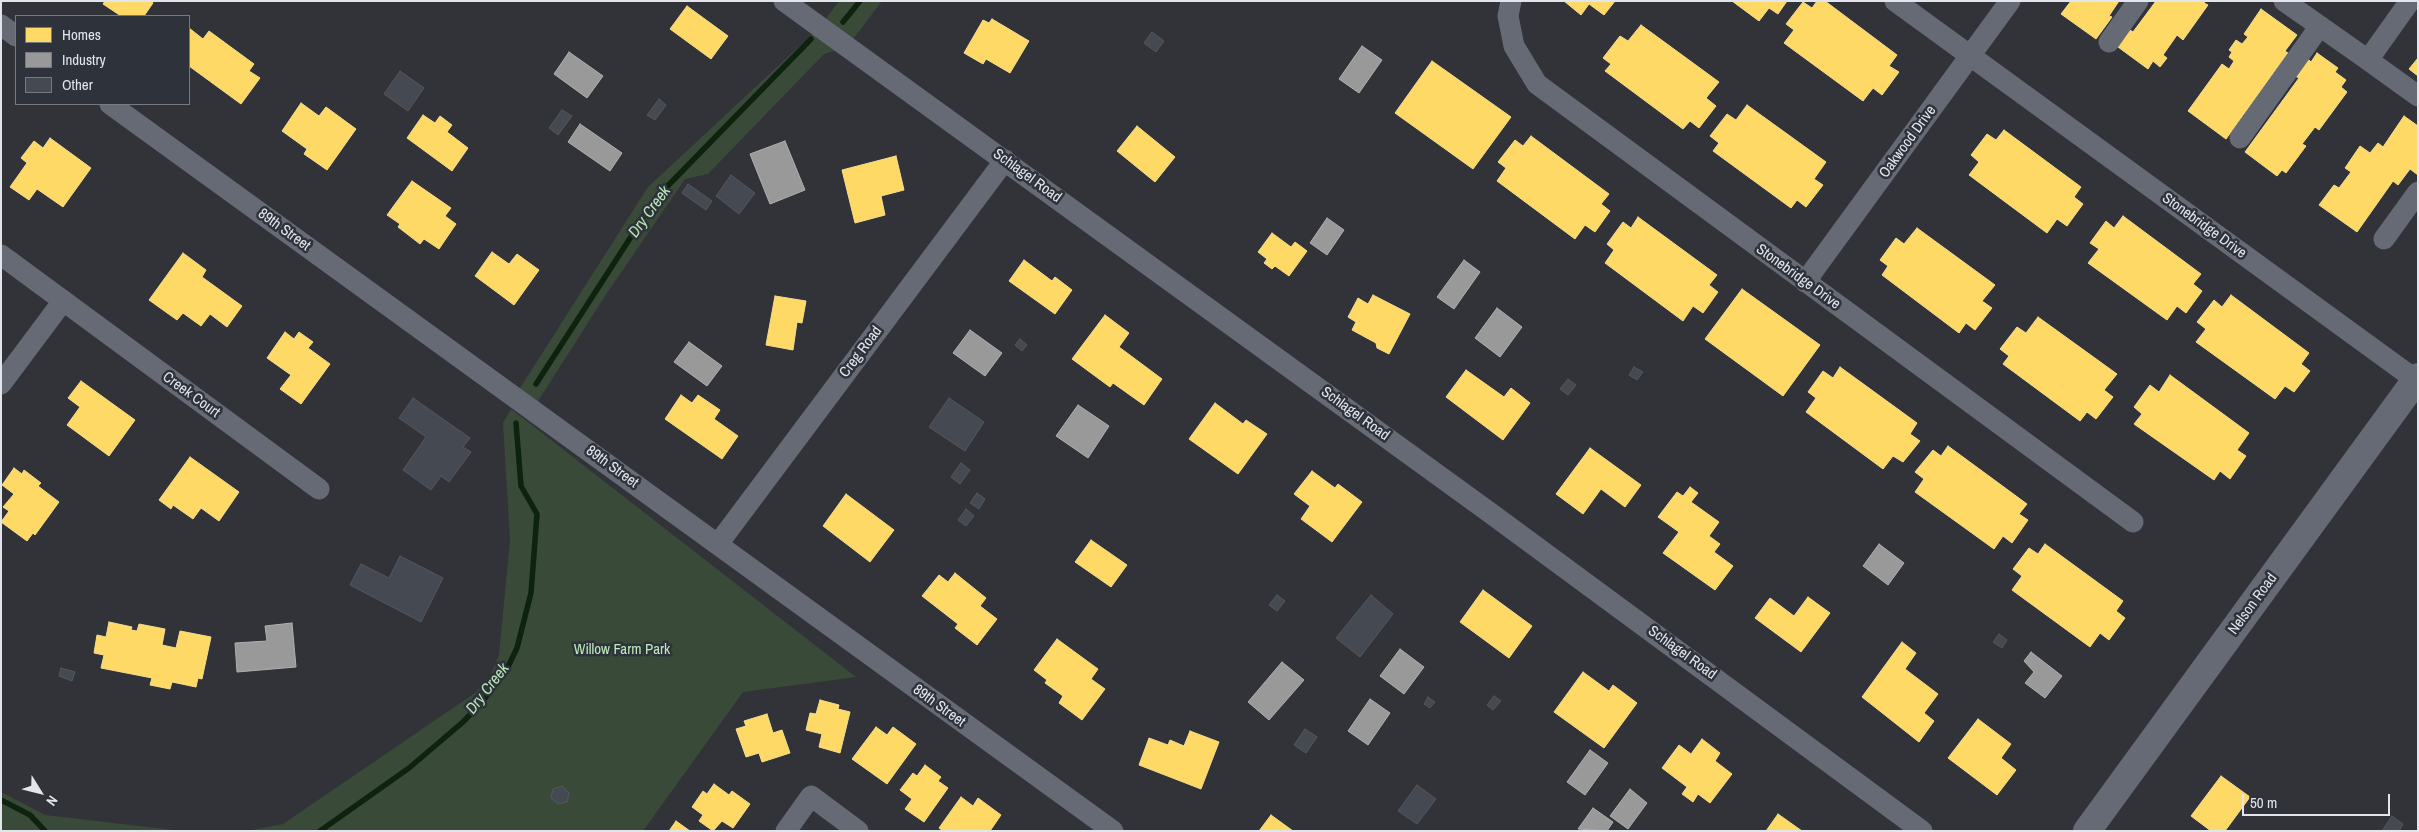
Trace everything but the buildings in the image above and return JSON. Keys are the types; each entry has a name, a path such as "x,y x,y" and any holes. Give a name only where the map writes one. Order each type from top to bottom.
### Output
{"main road":[{"name":"Nelson Road","path":"2087,831 2417,379"}],"street":[{"name":"Schlagel Road","path":"784,1 1489,512 1922,831"},
{"name":"Stonebridge Drive","path":"1510,1 1508,16 1514,46 1537,84 2132,522"},
{"name":"Stonebridge Drive","path":"1895,1 2417,379"},
{"name":"Oakwood Drive","path":"1805,282 2010,1"},
{"path":"2109,42 2138,1"},
{"path":"2284,1 2418,96"},
{"path":"2368,60 2410,1"},
{"path":"1,25 15,35"},
{"path":"2240,138 2320,26"},
{"name":"89th Street","path":"111,105 1113,831"},
{"name":"Creg Road","path":"718,544 1005,160"},
{"path":"2384,238 2418,192"},
{"name":"Creek Court","path":"1,255 320,489"},
{"path":"1,384 63,301"},
{"path":"786,831 811,796 858,831"}],"green space":[{"path":"839,1 882,1 847,47 824,54 708,174 685,179 605,296 533,409 515,396 648,187 820,27"},
{"name":"Willow Farm Park","path":"511,409 856,677 743,692 643,831 247,831 283,824 475,693 490,676 499,655 510,540 503,423"},
{"path":"1,792 45,815 182,831 1,831"}],"waterway":[{"name":"Dry Creek","path":"843,22 860,1"},
{"name":"Dry Creek","path":"536,384 656,198 811,39"},
{"name":"Dry Creek","path":"320,831 409,768 463,722 482,702 507,669 517,648 531,593 537,514 521,486 516,423"},
{"path":"1,800 30,815 45,831"}]}
